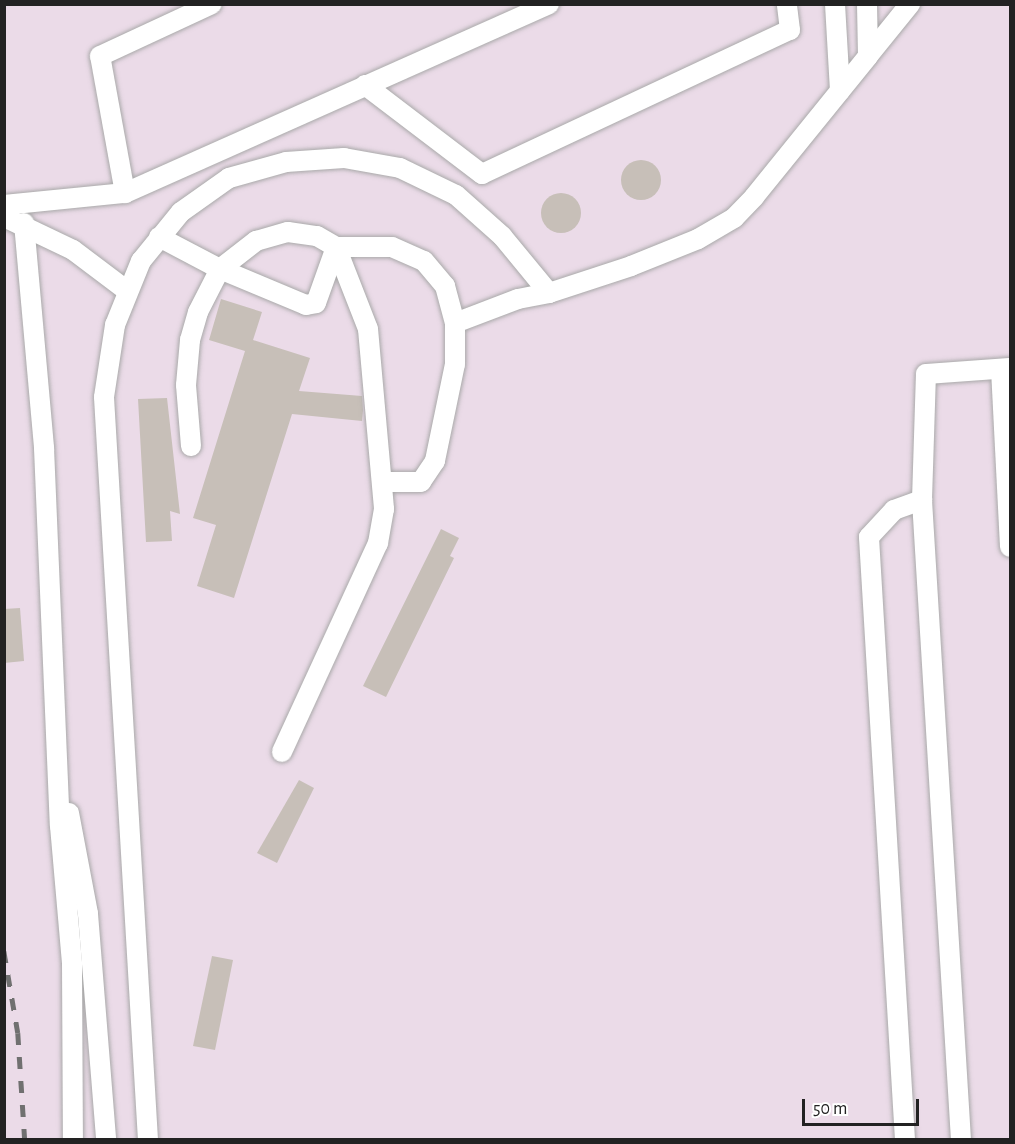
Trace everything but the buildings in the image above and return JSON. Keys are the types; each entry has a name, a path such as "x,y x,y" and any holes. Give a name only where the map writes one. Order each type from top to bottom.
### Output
{"lane":[{"path":"125,193 100,56 212,4"},
{"path":"4,205 125,193 549,4"},
{"path":"365,85 483,174 790,30 787,4"},
{"path":"835,4 840,91"},
{"path":"867,4 868,56"},
{"path":"455,323 518,299 549,292 698,239 734,218 910,4"},
{"path":"148,1140 104,397 110,352 126,290 159,237 207,192 254,169 313,159 374,162 429,179 456,195 502,236 549,292"},
{"path":"4,217 24,223 73,250 126,290"},
{"path":"24,223 44,448 58,782 72,964 73,1140"},
{"path":"191,446 186,385 190,340 198,312 220,269 256,241 288,232 317,236 336,247 392,247 424,261 445,286 455,323 455,364 435,461 421,482 382,482"},
{"path":"159,237 220,269 306,305 315,303 336,247"},
{"path":"282,752 378,543 384,509 368,329 336,247"},
{"path":"961,1140 922,500 926,374 1006,369 1011,546"},
{"path":"905,1140 869,537 894,510 922,500"},
{"path":"58,782 72,823 88,914 106,1140"}],"shaded area":[{"path":"5,5 1010,5 1010,1139 5,1140"}],"railway":[{"path":"4,951 18,1033 25,1140"}]}
